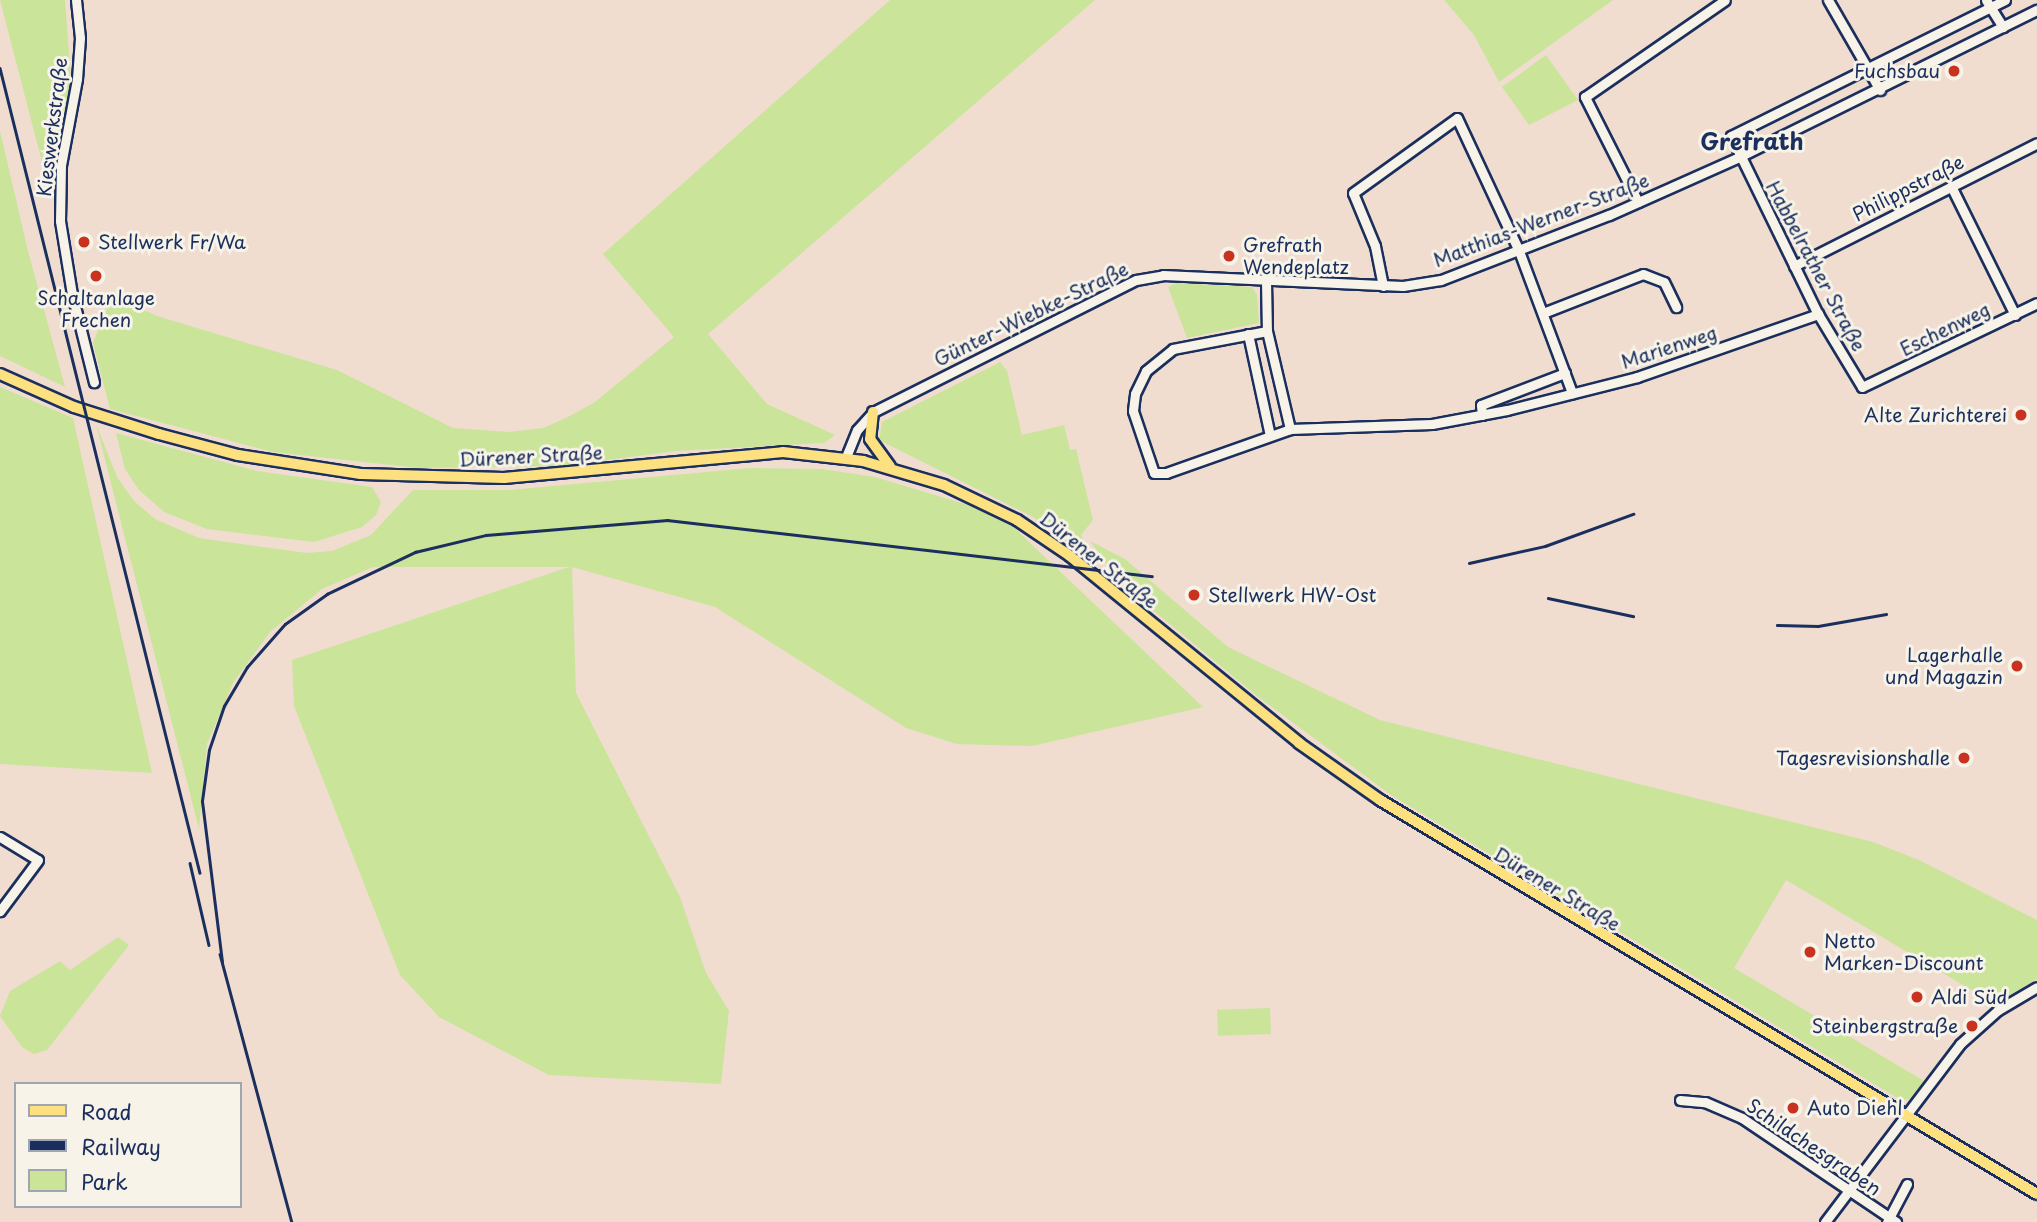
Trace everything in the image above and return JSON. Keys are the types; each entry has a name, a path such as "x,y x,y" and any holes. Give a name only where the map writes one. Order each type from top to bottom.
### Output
{"main road":[{"name":"Dürener Straße","path":"0,373 74,407 159,434 238,454 361,474 504,478 757,453 846,457 890,467 944,485 1017,520 1070,556 1299,743 1380,800 1905,1118 2037,1194"},
{"path":"873,412 870,439 890,467"}],"street":[{"name":"Kieswerkstraße","path":"76,0 80,38 77,79 61,165 60,221 94,382"},
{"path":"1638,202 1585,97 1725,0"},
{"path":"1828,0 1880,90"},
{"path":"1739,157 1731,136 1989,3 2005,0"},
{"path":"1989,3 2003,27"},
{"name":"Matthias-Werner-Straße","path":"1266,281 1383,285 1441,280 1520,251 1739,157 1880,90 2037,10"},
{"path":"1383,285 1375,246 1353,193 1457,118 1520,251 1572,393"},
{"name":"Philippstraße","path":"1794,266 2037,143"},
{"name":"Habbelrather Straße","path":"1739,157 1818,314 1862,387 1867,386"},
{"path":"1951,186 2015,315"},
{"path":"1543,313 1643,274 1664,282 1676,307"},
{"name":"Günter-Wiebke-Straße","path":"846,457 857,430 873,412 1136,280 1163,275 1266,281"},
{"path":"1266,281 1267,331 1277,388 1290,429"},
{"name":"Eschenweg","path":"1867,386 2037,303"},
{"name":"Marienweg","path":"1248,334 1202,340 1161,356 1138,383 1135,421 1150,468 1158,474 1290,429 1407,426 1482,415 1528,404 1637,377 1818,314"},
{"path":"1267,331 1248,334 1270,436"},
{"path":"1482,415 1481,405 1565,373"},
{"path":"1261,391 1277,388"},
{"path":"1523,390 1528,404"},
{"path":"0,837 38,860 0,911"},
{"path":"1825,1222 1975,1028 2037,987"},
{"name":"Schildchesgraben","path":"1680,1100 1705,1102 1742,1118 1890,1220 1908,1184"}],"green space":[{"path":"0,0 65,0 71,81 48,185"},
{"path":"890,0 1095,0 708,334 767,404 835,435 824,443 676,451 561,466 418,468 273,452 110,409 93,343 112,296 157,316 337,370 453,428 509,432 543,428 568,417 595,402 674,337 603,254"},
{"path":"1444,0 1613,0 1499,82 1474,35"},
{"path":"1546,55 1578,100 1529,125 1502,87"},
{"path":"0,131 28,251 65,387 0,356"},
{"path":"1177,283 1252,287 1257,295 1259,323 1187,338 1168,287"},
{"path":"1000,362 1007,371 1022,435 1064,425 1070,450 1076,449 1093,520 1081,535 1097,564 1033,517 879,440 882,422"},
{"path":"0,387 73,418 152,773 0,764"},
{"path":"96,424 117,477 134,501 155,519 199,538 307,553 332,551 371,535 413,490 509,490 750,468 822,469 875,477 968,505 1012,526 1203,707 1032,746 957,744 906,728 715,607 572,567 576,693 680,897 706,973 729,1011 721,1084 549,1075 439,1017 400,975 294,706 292,660 569,567 373,567 322,589 270,632 233,683 207,744 199,829"},
{"path":"116,433 257,471 372,487 381,502 376,515 362,527 314,542 207,529 164,512 139,490 125,469"},
{"path":"1090,541 1125,559 1228,647 1380,720 1873,842 1919,860 2037,920 2037,979 1995,1004 1786,880 1734,968 1924,1081 1910,1099 1901,1100 1391,795 1257,696 1120,583"},
{"path":"118,937 129,945 47,1050 34,1054 22,1047 0,1016 10,991 60,961 70,970"},
{"path":"1270,1008 1271,1034 1218,1036 1217,1010"}],"railway":[{"path":"0,68 200,873"},
{"path":"1469,563 1545,546 1633,514"},
{"path":"222,962 202,801 209,750 224,706 247,667 285,624 327,594 415,552 486,535 667,520 1152,576"},
{"path":"1548,598 1633,616"},
{"path":"1777,625 1818,626 1886,614"},
{"path":"190,863 209,945"},
{"path":"220,954 292,1222"}],"place":[{"name":"Fuchsbau","path":"1954,71"},
{"name":"Stellwerk Fr/Wa","path":"84,242"},
{"name":"Grefrath Wendeplatz","path":"1229,256"},
{"name":"Schaltanlage Frechen","path":"96,276"},
{"name":"Alte Zurichterei","path":"2021,415"},
{"name":"Stellwerk HW-Ost","path":"1194,595"},
{"name":"Lagerhalle und Magazin","path":"2017,666"},
{"name":"Tagesrevisionshalle","path":"1964,758"},
{"name":"Netto Marken-Discount","path":"1810,952"},
{"name":"Aldi Süd","path":"1917,997"},
{"name":"Steinbergstraße","path":"1972,1026"},
{"name":"Auto Diehl","path":"1793,1108"}],"district":[{"name":"Grefrath","path":"1752,141"}]}
